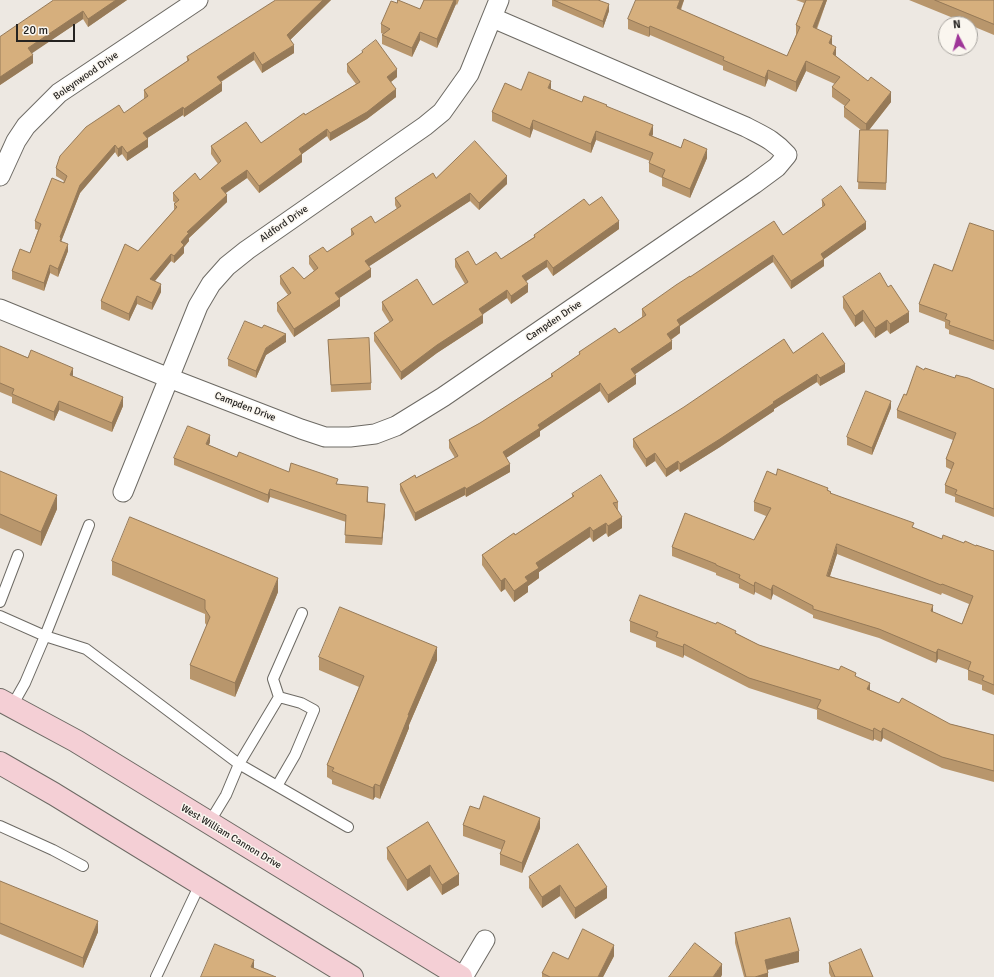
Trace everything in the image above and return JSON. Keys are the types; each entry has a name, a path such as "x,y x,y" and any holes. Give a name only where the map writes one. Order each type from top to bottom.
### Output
{"main road":[{"name":"West William Cannon Drive","path":"6,703 76,741 209,824 462,977"},
{"path":"1,766 54,794 352,977"}],"street":[{"name":"Boleynwood Drive","path":"0,176 16,141 26,126 59,93 198,0"},
{"name":"Aldford Drive","path":"123,492 198,306 211,284 227,266 247,250 425,126 442,112 469,74 493,18 499,0"},
{"name":"Campden Drive","path":"0,309 170,378 325,437 350,437 375,434 396,426 443,398 766,176 777,167 786,155 777,144 752,130 493,18"},
{"path":"462,977 485,940"}],"lane":[{"path":"6,703 24,683 45,636 89,525"},
{"path":"0,602 18,555"},
{"path":"209,824 226,794 239,764 279,697 273,679 302,613"},
{"path":"0,616 45,636 86,649 239,764 348,827"},
{"path":"277,786 296,755 314,710 301,703 279,697"},
{"path":"0,826 53,850 83,866"},
{"path":"156,977 200,884"}],"building":[{"path":"54,0 116,0 88,19 83,11 28,48 33,55 0,77 0,37"},
{"path":"276,0 323,0 287,35 294,45 262,65 254,52 217,77 222,83 184,109 183,107 143,133 148,139 127,153 122,146 118,149 115,145 80,185 60,237 60,241 68,244 58,269 50,265 44,283 12,271 20,249 30,253 41,224 35,221 52,178 64,183 67,176 56,168 60,156 86,127 119,105 124,113 148,96 144,90 189,60 187,57"},
{"path":"398,0 420,9 424,0 454,0 437,39 420,32 412,48 382,35 390,29 381,24 391,1 397,3"},
{"path":"554,0 598,0 609,4 603,21"},
{"path":"636,0 680,0 677,8 787,56 800,27 796,25 806,0 824,0 813,27 832,36 829,43 836,47 833,54 868,81 871,77 891,92 866,124 844,107 850,100 832,87 840,77 806,61 796,82 768,70 765,78 723,60 724,57 650,26 649,28 628,19"},
{"path":"935,0 994,0 994,24 978,17 978,16 974,16"},
{"path":"376,40 397,69 387,77 396,89 367,112 330,133 327,129 299,149 302,154 259,186 247,170 221,188 227,195 187,232 189,233 181,242 184,245 174,256 171,254 150,279 161,284 152,303 137,296 129,314 101,301 125,244 138,251 177,207 174,204 179,200 173,193 195,173 200,180 221,161 211,146 246,122 261,143 304,113 305,115 360,82 347,64"},
{"path":"529,72 551,81 548,88 582,102 584,96 653,125 649,135 681,148 684,139 707,149 690,189 662,177 665,170 649,163 653,153 596,131 591,144 533,120 530,129 492,112 505,83 521,90"},
{"path":"860,130 888,130 886,183 858,182"},
{"path":"475,141 507,176 479,203 470,193 365,261 371,269 335,293 340,299 294,329 277,303 291,293 280,276 293,267 304,279 318,268 309,256 323,247 327,252 354,234 351,229 371,216 375,223 401,206 395,198 433,173 436,178"},
{"path":"841,186 866,222 821,254 824,259 791,281 773,255 677,320 680,325 667,334 672,341 631,369 636,376 608,395 600,383 538,425 540,428 503,452 510,464 466,489 465,487 415,513 400,484 415,475 416,478 458,456 449,440 480,423 553,376 551,374 580,354 579,352 615,328 619,333 646,315 642,309 774,221 783,235 825,205 822,200"},
{"path":"602,197 619,221 553,268 547,260 522,276 528,284 511,296 507,290 479,309 483,315 437,345 401,372 374,333 393,320 382,302 417,279 433,305 468,282 455,259 468,251 476,265 496,252 501,259 535,237 534,235 584,199 589,205"},
{"path":"970,223 994,231 994,341 949,325 950,321 945,319 947,314 919,304 934,264 952,271"},
{"path":"880,273 888,287 891,285 909,312 890,324 887,320 875,328 863,310 855,316 843,297"},
{"path":"245,321 262,328 264,325 286,334 266,348 256,371 228,359"},
{"path":"823,333 845,364 820,378 817,374 680,464 678,461 666,469 655,453 646,459 633,439 684,407 784,339 793,353"},
{"path":"369,338 371,383 331,385 328,340"},
{"path":"0,346 28,358 31,350 73,368 70,375 123,397 112,423 59,401 54,412 12,394 14,389 0,383"},
{"path":"917,366 924,370 925,368 955,378 956,375 968,378 994,389 994,509 955,494 957,490 945,485 954,463 946,459 956,433 897,410 904,394 906,395"},
{"path":"866,391 891,401 872,448 847,437"},
{"path":"188,426 210,435 206,444 237,457 239,452 289,472 291,463 338,479 336,484 368,487 367,502 385,504 382,538 345,535 346,515 270,489 268,495 174,458"},
{"path":"778,469 828,488 827,490 831,492 830,493 914,523 912,527 942,539 943,535 964,543 965,541 994,551 994,685 982,680 984,676 968,670 971,662 938,649 936,653 879,629 813,609 813,606 773,585 771,590 755,582 754,586 739,578 740,575 672,547 685,513 754,540 771,508 754,502 767,471 776,475","holes":["837,544 941,585 942,584 973,596 962,624 931,611 933,605 827,576"]},
{"path":"0,471 57,495 41,532 0,514"},
{"path":"601,475 618,502 613,503 622,517 608,526 606,523 593,531 590,527 536,563 539,568 525,577 528,581 514,591 505,578 501,581 482,555 514,533 515,535 574,496 572,494"},
{"path":"130,517 278,578 235,683 190,665 210,617 205,609 205,600 112,561"},
{"path":"640,595 716,624 717,622 736,631 735,633 759,645 839,670 841,666 856,673 855,676 870,683 867,689 899,703 902,698 950,724 994,735 994,771 942,757 883,728 881,732 874,728 873,731 817,708 821,700 749,678 684,644 683,647 656,637 658,632 630,621"},
{"path":"340,607 437,647 380,786 375,784 373,788 332,771 334,768 327,765 364,676 319,657"},
{"path":"484,796 540,818 522,863 500,854 505,841 463,825 470,806 479,809"},
{"path":"428,822 459,874 442,885 430,865 407,880 387,848"},
{"path":"578,844 607,887 575,908 560,885 542,897 529,877"},
{"path":"0,881 98,921 83,958 0,923"},
{"path":"790,918 799,951 765,960 768,973 755,977 746,977 735,933"},
{"path":"583,929 614,945 598,977 550,977 542,973 553,952 568,959"},
{"path":"695,943 722,964 713,977 669,977"},
{"path":"215,944 254,960 251,967 276,977 201,977"},
{"path":"861,949 873,977 835,977 829,963"}]}
